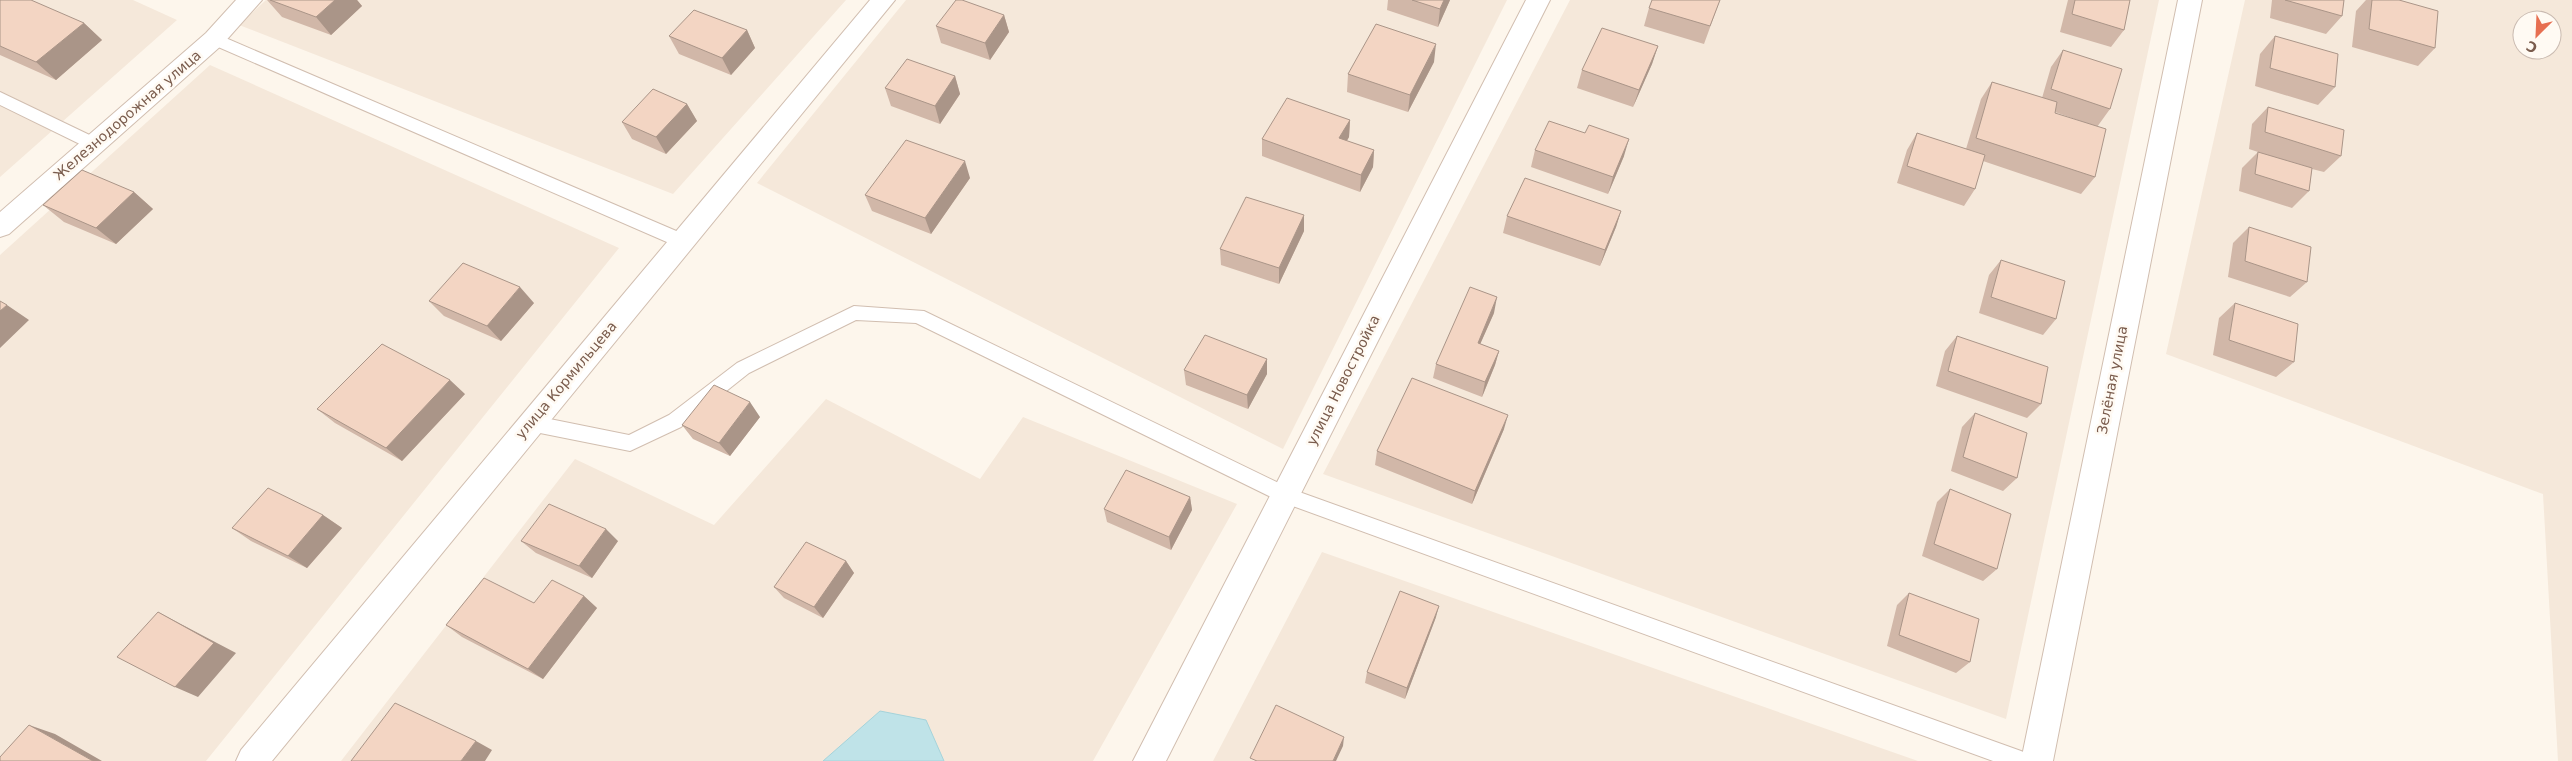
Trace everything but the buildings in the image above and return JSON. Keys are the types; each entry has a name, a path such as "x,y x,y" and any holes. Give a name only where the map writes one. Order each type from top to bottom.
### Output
{"street":[{"name":"Железнодорожная улица","path":"0,226 214,39 250,0"},
{"name":"улица Кормильцева","path":"252,761 530,423 883,0"},
{"name":"улица Новостройка","path":"1149,761 1538,0"},
{"name":"Зелёная улица","path":"2037,761 2190,0"}],"lane":[{"path":"214,39 682,241"},
{"path":"0,98 94,144"},
{"path":"530,423 630,443 675,421 744,368 854,313 918,316 1285,495 2021,761"}],"shaded area":[{"path":"0,0 133,0 177,20 0,177"},
{"path":"266,0 846,0 673,194 239,25"},
{"path":"906,0 1507,0 1283,449 757,183"},
{"path":"1570,0 2159,0 2006,719 1323,474"},
{"path":"2245,0 2572,0 2572,761 2558,761 2543,494 2166,354"},
{"path":"210,65 619,248 206,761 0,761 0,255"},
{"path":"826,399 980,479 1023,417 1237,504 1093,761 341,761 575,459 714,525"},
{"path":"1322,552 1918,761 1213,761"}],"water":[{"path":"880,711 926,720 944,761 823,761"}]}
